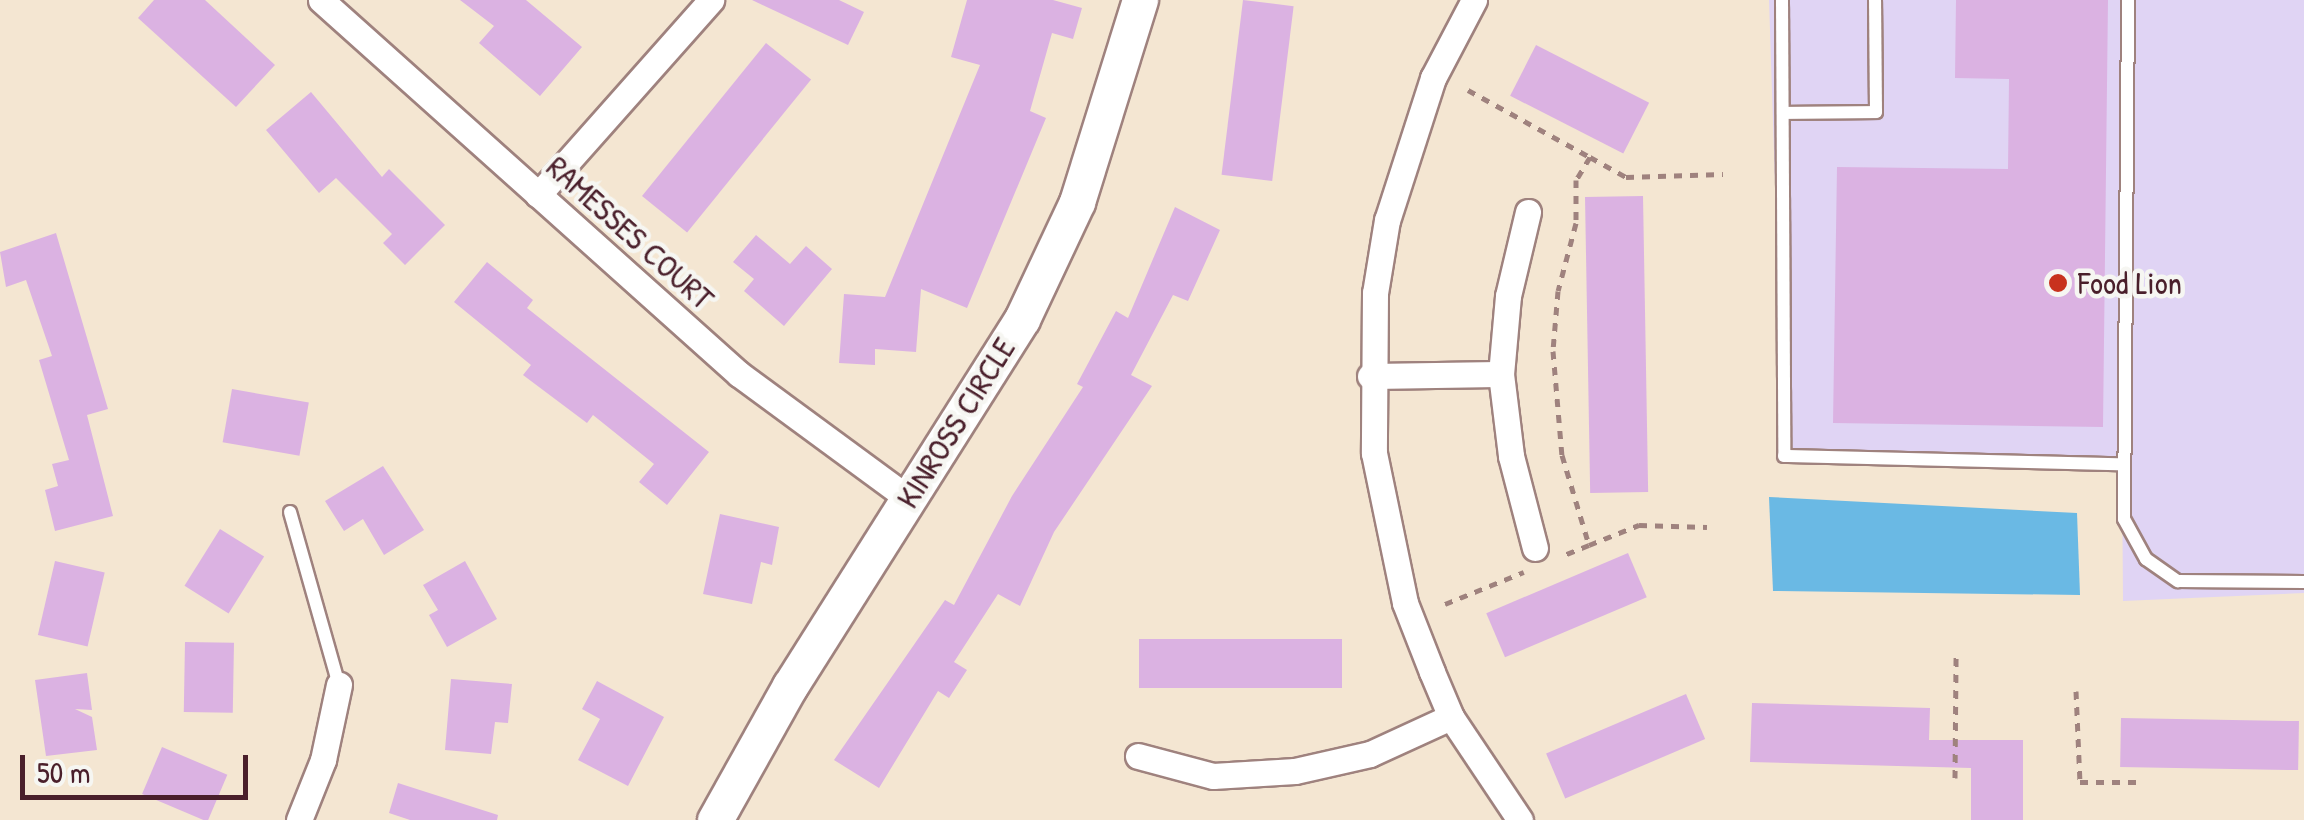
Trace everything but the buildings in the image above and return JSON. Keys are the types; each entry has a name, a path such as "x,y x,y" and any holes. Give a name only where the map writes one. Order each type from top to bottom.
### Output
{"street":[{"name":"RAMESSES COURT","path":"321,0 739,374 909,499"},
{"path":"538,195 710,0"},
{"name":"KINROSS CIRCLE","path":"715,820 774,714 1022,319 1059,246 1110,114 1140,0"},
{"path":"1474,0 1433,78 1402,163 1374,293 1370,376 1385,526 1405,603 1451,717 1520,820"},
{"path":"1528,212 1508,296 1501,374 1511,456 1541,559"},
{"path":"1370,376 1501,374"},
{"path":"298,820 323,760 338,685"},
{"path":"1138,756 1212,776 1296,772 1370,754 1451,717"}],"lane":[{"path":"1782,0 1784,456 2122,464"},
{"path":"1783,113 1876,112 1876,0"},
{"path":"2128,0 2124,519 2146,559 2188,582 2304,582"},
{"path":"290,512 338,685"}],"path":[{"path":"1468,90 1626,177 1723,174"},
{"path":"1589,545 1562,455 1553,352 1558,291 1576,223 1576,180 1590,156"},
{"path":"1445,604 1541,559 1638,525 1707,527"},
{"path":"1955,778 1956,652"},
{"path":"2076,691 2080,782 2138,782"}],"shaded area":[{"path":"1769,0 2304,0 2304,593 2123,601 2122,464 1784,456"}],"water":[{"path":"1769,497 2077,513 2080,595 1773,591"}],"place":[{"name":"Food Lion","path":"2058,283"}]}
